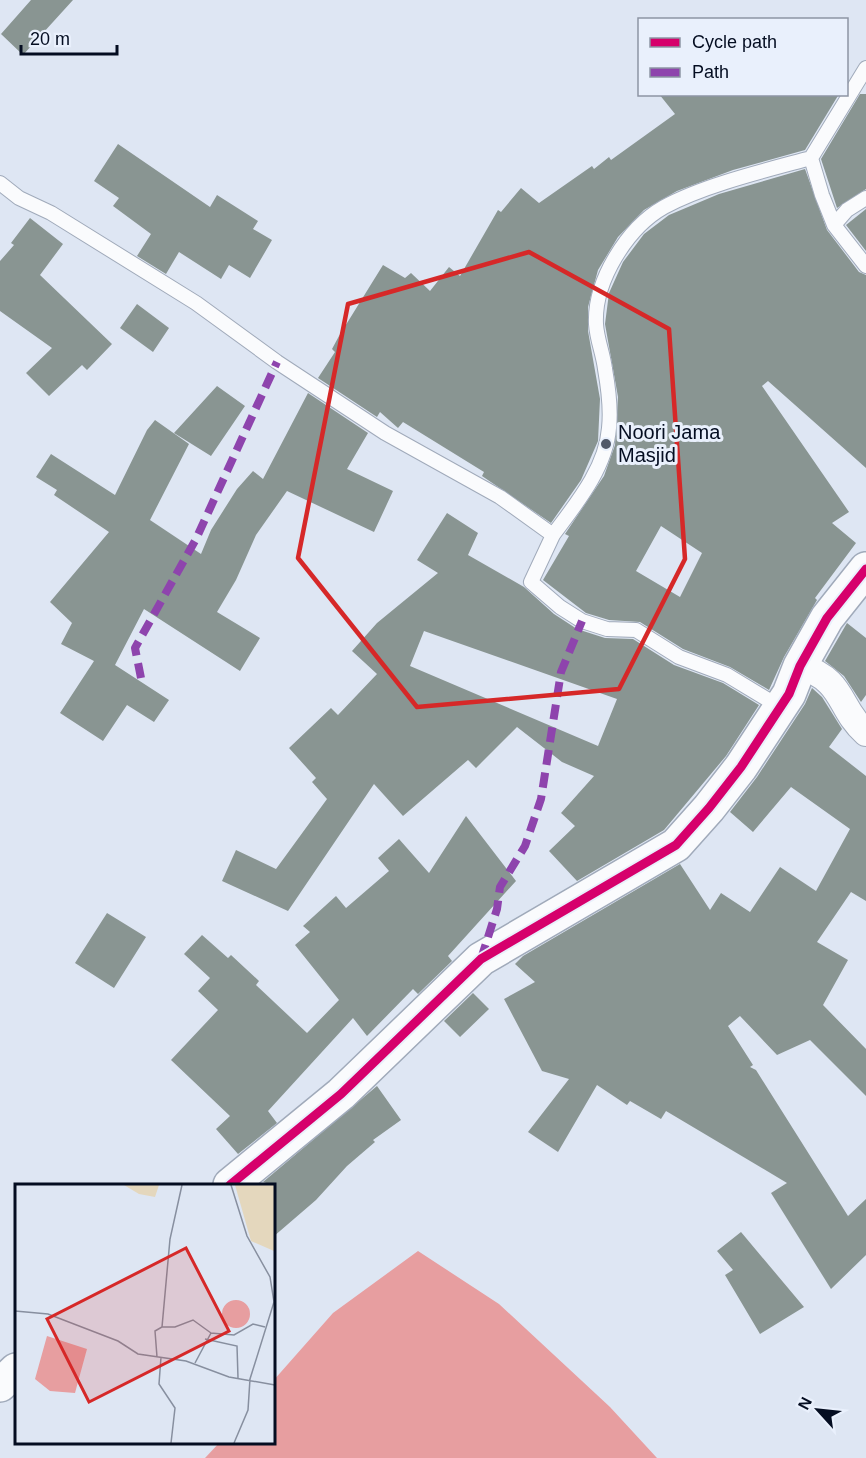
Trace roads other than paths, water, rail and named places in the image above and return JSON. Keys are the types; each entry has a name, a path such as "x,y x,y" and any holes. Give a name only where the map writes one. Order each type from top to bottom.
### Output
{"street":[{"path":"231,1184 341,1094 481,959 676,845 728,783 789,694 800,666 828,618 866,568"},
{"path":"800,666 817,672 839,692 856,724 866,733"},
{"path":"0,1385 15,1372"}],"lane":[{"path":"780,707 727,675 679,657 636,630 598,626 582,621 560,607 531,582 553,535 582,497 601,457 609,428 605,368 596,322 598,299 623,244 664,208 749,175 811,158 866,68"},
{"path":"811,158 834,225 866,266"},
{"path":"0,183 19,198 51,213 196,303 277,362 385,433 500,497 553,535"},
{"path":"834,225 847,210 866,198"}],"place":[{"name":"Noori Jama Masjid","path":"606,444"}]}
